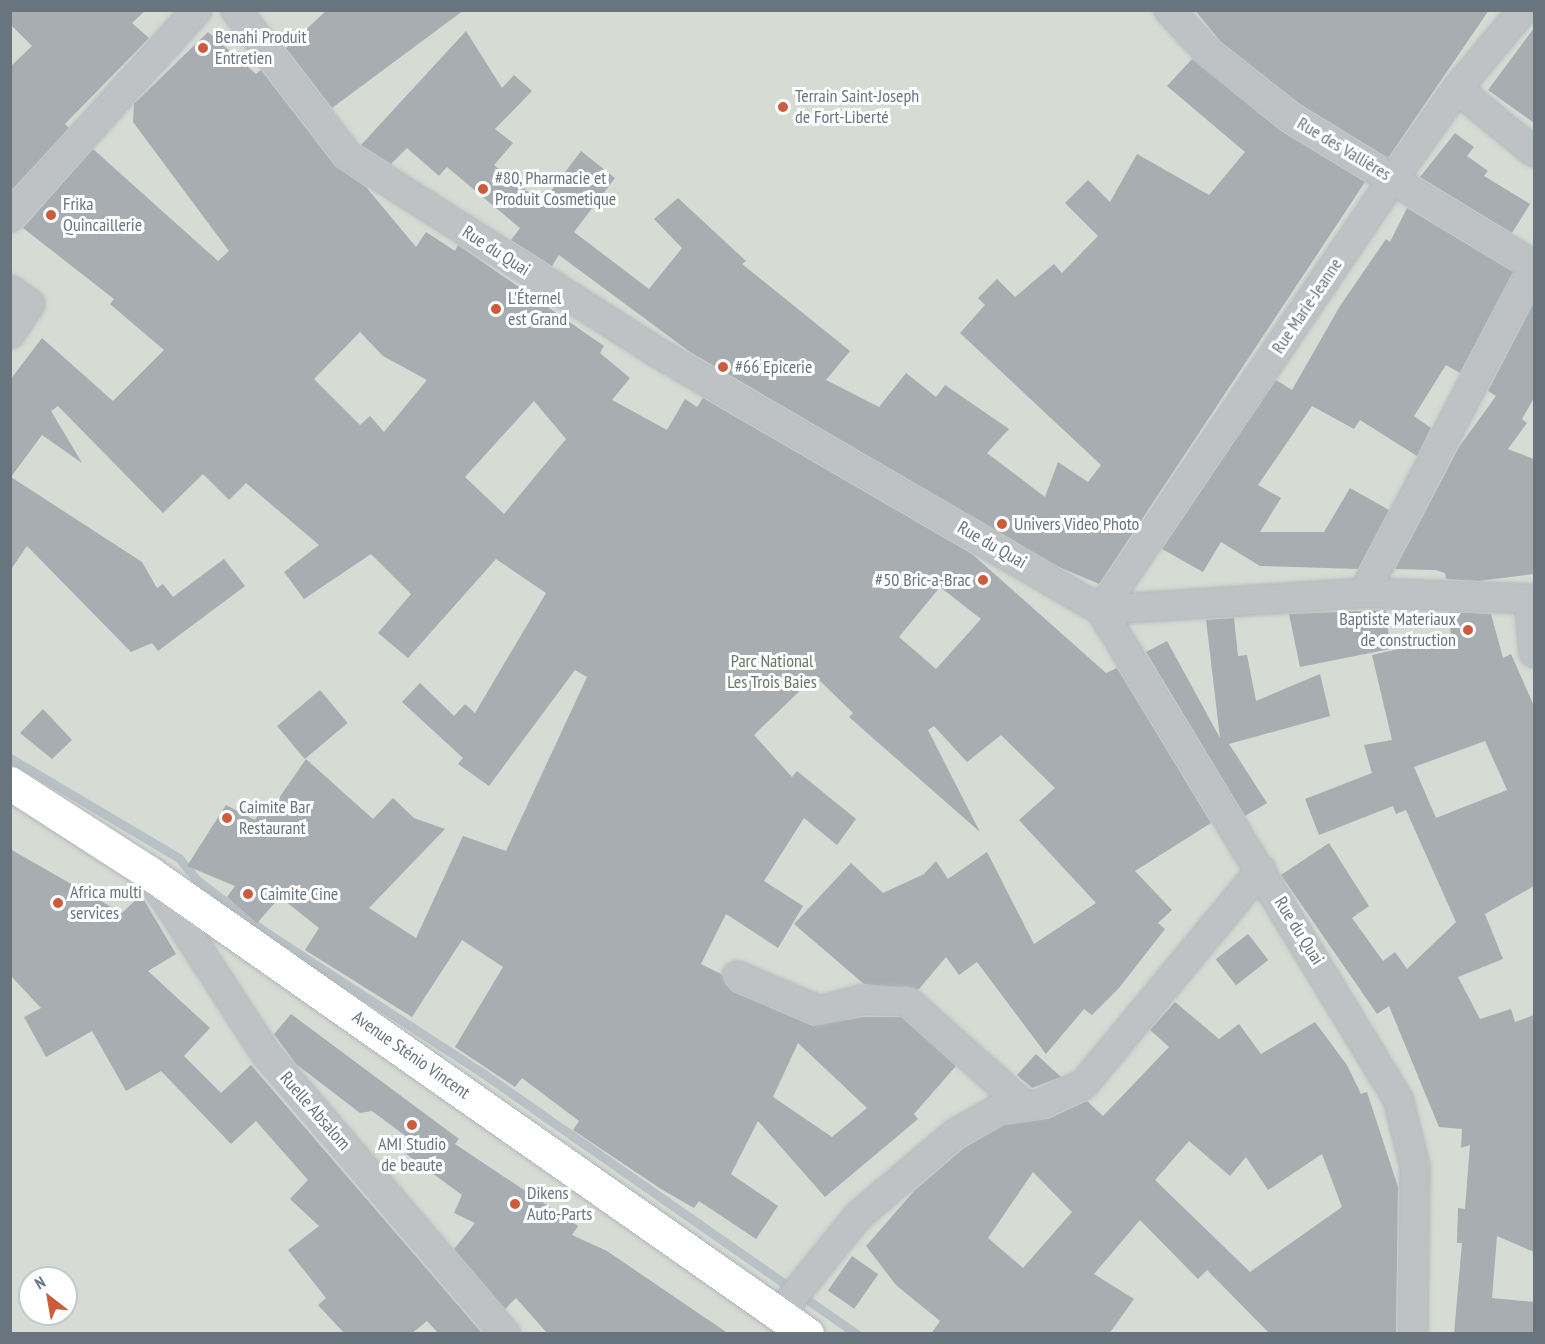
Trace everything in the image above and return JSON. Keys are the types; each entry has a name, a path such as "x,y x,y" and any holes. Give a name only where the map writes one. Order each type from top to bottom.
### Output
{"main road":[{"name":"Avenue Sténio Vincent","path":"10,783 148,872 807,1334"}],"street":[{"path":"10,217 197,10"},
{"name":"Rue du Quai","path":"236,10 348,156 655,351 1101,609 1398,1099 1415,1166 1413,1334"},
{"name":"Rue des Vallières","path":"1169,10 1209,53 1291,118 1393,178 1534,267"},
{"name":"Rue Marie-Jeanne","path":"1101,609 1393,178 1457,89 1523,10"},
{"path":"1457,89 1534,152"},
{"path":"1364,594 1534,267"},
{"path":"10,334 20,297"},
{"path":"1101,609 1364,594 1532,599 1534,653"},
{"path":"779,1314 875,1201 955,1134 999,1109 1041,1104 1092,1076 1261,870"},
{"name":"Ruelle Absalom","path":"148,872 267,1055 506,1334"},
{"path":"737,976 819,1011 869,999 907,1001 1025,1106"}],"green space":[{"name":"Parc National Les Trois Baies","path":"10,11 1534,11 1534,1333 11,1333"}],"building":[{"path":"10,10 146,10 132,23 149,38 65,124 69,128 10,192 10,67 32,46 10,24"},
{"path":"327,10 464,10 332,108 286,48"},
{"path":"1195,10 1489,10 1388,158 1300,104 1220,41"},
{"path":"1534,28 1534,123 1488,90"},
{"path":"466,31 502,88 514,75 532,91 495,129 513,143 494,165 542,203 581,151 615,178 574,232 649,289 682,248 654,219 678,198 746,261 742,264 850,351 826,380 879,407 906,373 936,397 945,385 1009,429 987,453 1045,497 1058,462 1088,482 1101,465 960,333 985,305 978,298 997,279 1015,297 1054,264 1062,273 1098,236 1065,203 1088,180 1110,202 1137,154 1209,195 1245,152 1167,86 1192,59 1281,131 1365,182 1099,584 1059,567 690,352 559,255 552,266 511,240 520,228 447,167 439,176 407,148 391,164 361,145"},
{"path":"208,32 256,74 261,70 335,166 366,187 416,247 426,232 455,251 458,245 604,346 600,353 630,378 612,400 667,430 685,399 697,407 703,398 972,554 1106,673 1117,668 1211,823 1135,871 1172,910 1158,923 1165,929 1119,988 1092,1015 1084,1009 1046,1054 977,962 959,975 946,957 919,989 864,984 794,924 851,863 883,893 924,874 936,861 948,879 987,852 1034,944 1096,903 1019,820 1055,788 1001,735 967,762 934,726 928,730 980,832 849,717 853,713 815,676 754,735 792,777 797,771 856,819 837,845 804,818 764,881 803,906 778,948 726,914 701,964 721,974 731,991 813,1026 863,1017 901,1017 956,1066 914,1114 918,1119 825,1197 758,1121 731,1174 778,1206 756,1239 699,1201 694,1208 661,1189 573,1130 579,1121 522,1078 515,1087 455,1047 503,967 462,940 412,1017 305,950 319,928 280,897 257,923 227,897 235,886 187,866 226,805 255,820 259,813 266,817 306,759 373,819 393,798 414,818 445,829 369,908 416,938 463,836 506,851 587,677 575,670 489,786 458,764 463,758 402,702 420,683 454,716 465,704 475,713 546,593 496,559 408,658 378,633 411,594 371,554 304,599 284,572 319,545 246,483 229,500 203,474 163,513 58,406 51,411 82,463 42,435 11,477 142,562 157,588 163,584 173,597 224,559 245,586 158,651 152,643 131,652 27,546 10,571 10,380 42,338 113,401 164,350 110,304 114,299 23,228 93,149 218,261 229,251 133,122 134,104","holes":["360,332 383,356 427,380 384,432 370,416 360,425 314,379","534,401 566,439 504,514 465,477","940,587 981,619 936,669 899,637","798,1043 867,1108 832,1137 773,1097"]},
{"path":"1455,133 1474,147 1467,156 1488,171 1484,176 1530,204 1512,233 1420,177"},
{"path":"1407,208 1513,272 1460,373 1446,365 1414,416 1431,428 1417,456 1360,420 1354,429 1312,406 1258,485 1281,498 1260,532 1324,532 1350,488 1389,510 1358,569 1260,566 1221,542 1203,572 1162,549 1276,380 1292,390 1340,306 1386,239 1390,242"},
{"path":"1534,302 1534,398 1522,419 1527,423 1508,449 1534,459 1534,574 1478,581 1446,579 1445,573 1435,570 1395,569 1459,447 1496,396 1488,391"},
{"path":"1386,610 1390,649 1300,667 1289,614"},
{"path":"1449,612 1491,614 1503,658 1511,654 1534,706 1534,886 1485,914 1503,959 1458,977 1480,1019 1511,1009 1515,1022 1534,1015 1534,1252 1497,1236 1492,1298 1534,1302 1534,1334 1454,1334 1462,1243 1457,1243 1458,1208 1465,1209 1470,1145 1461,1148 1462,1129 1439,1127 1389,1006 1377,1014 1281,875 1329,843 1369,906 1352,918 1383,961 1395,952 1407,969 1456,922 1406,810 1396,814 1393,806 1319,835 1305,799 1372,773 1364,745 1392,740 1372,655 1451,637","holes":["1485,741 1507,790 1436,818 1414,767"]},
{"path":"1234,618 1238,656 1247,655 1256,701 1320,674 1330,716 1229,744 1267,803 1245,816 1146,652 1167,641 1220,738 1206,620"},
{"path":"320,690 348,723 305,759 277,726"},
{"path":"43,709 72,740 52,759 20,733"},
{"path":"10,849 122,913 141,895 176,954 148,971 210,1028 184,1056 221,1093 251,1065 481,1332 439,1334 427,1321 411,1334 345,1334 318,1305 326,1298 288,1250 319,1226 290,1199 308,1180 256,1121 231,1144 161,1071 126,1091 92,1031 46,1057 24,1017 41,1008 10,975"},
{"path":"1248,934 1268,960 1236,985 1216,959"},
{"path":"1175,1002 1219,1039 1239,1024 1261,1054 1315,1022 1347,1065 1361,1094 1367,1092 1398,1187 1396,1334 1270,1334 1207,1270 1198,1279 1140,1220 1094,1274 1134,1299 1109,1334 931,1334 940,1321 896,1285 866,1246 915,1190 964,1148 1004,1125 1048,1119 1087,1101 1103,1116 1169,1047 1150,1030","holes":["1189,1141 1230,1176 1246,1157 1268,1190 1322,1154 1342,1207 1250,1272 1155,1180","1033,1172 1072,1212 1023,1268 988,1238"]},
{"path":"291,1014 459,1139 455,1144 578,1226 572,1235 607,1251 729,1334 548,1334 516,1298 505,1309 454,1249 475,1223 454,1213 462,1195 406,1154 415,1143 372,1111 360,1113 296,1064 274,1034"},
{"path":"1036,1054 1061,1077 1032,1088 1017,1075"},
{"path":"852,1256 878,1274 854,1309 828,1290"}],"waterway":[{"path":"10,758 179,858 197,880 264,931 484,1074 857,1334"}],"place":[{"name":"Benahi Produit Entretien","path":"203,48"},
{"name":"Terrain Saint-Joseph de Fort-Liberté","path":"783,107"},
{"name":"#80, Pharmacie et Produit Cosmetique","path":"483,189"},
{"name":"Frika Quincaillerie","path":"51,215"},
{"name":"L'Éternel est Grand","path":"496,309"},
{"name":"#66 Epicerie","path":"723,367"},
{"name":"Univers Video Photo","path":"1002,524"},
{"name":"#50 Bric-a-Brac","path":"983,580"},
{"name":"Baptiste Materiaux de construction","path":"1468,630"},
{"name":"Caimite Bar Restaurant","path":"227,818"},
{"name":"Caimite Cine","path":"248,894"},
{"name":"Africa multi services","path":"58,903"},
{"name":"AMI Studio de beaute","path":"412,1125"},
{"name":"Dikens Auto-Parts","path":"515,1204"}]}
